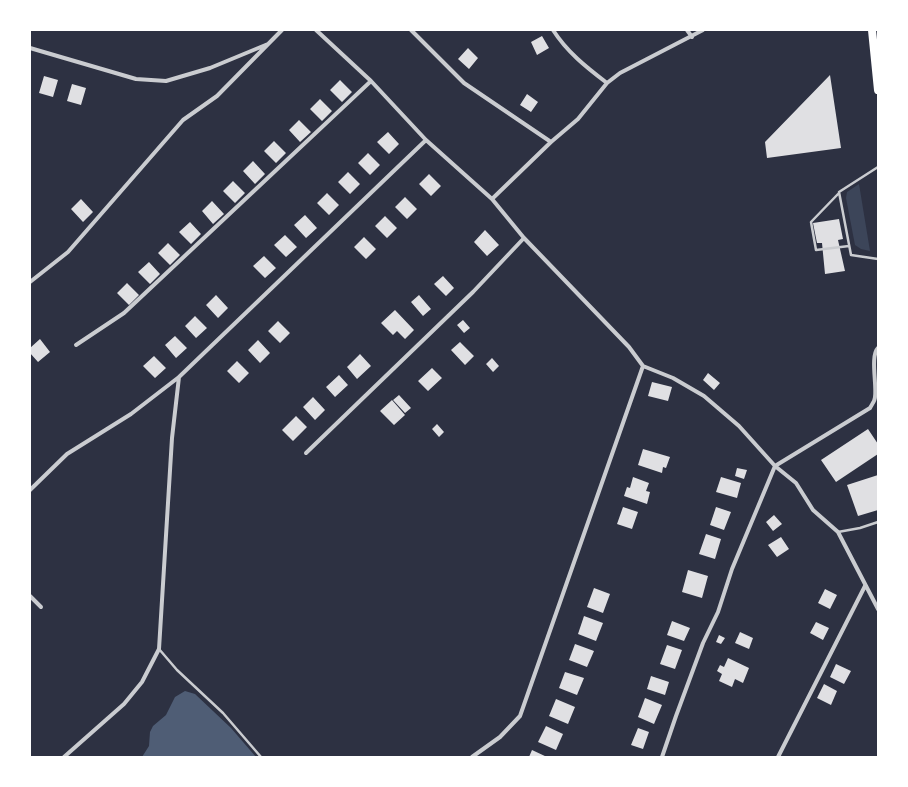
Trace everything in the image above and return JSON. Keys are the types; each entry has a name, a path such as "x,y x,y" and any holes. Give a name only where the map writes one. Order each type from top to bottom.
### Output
{"main road":[{"path":"872,30 878,90"}],"street":[{"path":"30,282 68,252 183,120 217,96 282,30"},
{"path":"316,30 371,81 426,140 492,198 524,238 629,347 643,366 673,378 704,396 739,426 775,466 796,483 814,510 838,532 878,609"},
{"path":"411,30 464,83 551,142"},
{"path":"552,30 580,63 607,83"},
{"path":"687,30 692,37"},
{"path":"492,198 551,142 578,119 607,83 620,73 703,30"},
{"path":"30,48 136,79 166,81 210,68 270,43"},
{"path":"76,345 124,312 371,81"},
{"path":"30,490 67,454 131,414 180,377 426,140"},
{"path":"306,453 473,292 524,238"},
{"path":"662,757 703,643 718,612 732,569 775,466 870,408 875,399 874,366 876,351 878,348"},
{"path":"472,757 500,737 520,716 643,366"},
{"path":"64,757 124,704 142,682 159,649 172,438 180,377"},
{"path":"778,757 865,586"},
{"path":"30,596 41,607"}],"lane":[{"path":"849,246 816,250 811,222 839,192 878,167"},
{"path":"839,192 851,255 878,258"},
{"path":"838,532 860,528 878,522"},
{"path":"159,649 178,670 223,713 261,757"}],"shaded area":[{"path":"859,184 870,251 861,249 855,245 846,198 847,192"},
{"path":"185,691 195,694 231,728 256,757 142,757 149,746 150,732 153,726 166,715 175,697"}],"building":[{"path":"542,36 549,48 537,55 531,42"},
{"path":"468,48 478,58 469,69 458,59"},
{"path":"830,75 841,148 767,158 765,142"},
{"path":"44,76 58,80 53,97 39,93"},
{"path":"340,80 352,92 342,102 330,90"},
{"path":"72,84 86,88 81,105 67,101"},
{"path":"527,94 538,102 531,112 520,105"},
{"path":"320,99 332,111 322,121 310,109"},
{"path":"299,120 311,132 300,142 289,130"},
{"path":"388,132 399,144 389,154 377,142"},
{"path":"274,141 286,153 276,163 264,151"},
{"path":"368,153 380,165 370,175 358,163"},
{"path":"253,161 265,174 255,184 243,171"},
{"path":"348,172 360,184 350,194 338,182"},
{"path":"429,174 441,186 431,196 419,184"},
{"path":"233,181 245,193 235,203 223,191"},
{"path":"327,193 339,205 329,215 317,203"},
{"path":"405,197 417,209 407,219 395,207"},
{"path":"81,199 93,212 83,222 71,209"},
{"path":"212,201 224,214 213,224 202,211"},
{"path":"305,215 317,228 306,238 294,225"},
{"path":"385,216 397,228 387,238 375,226"},
{"path":"839,219 843,239 838,240 845,271 825,274 822,243 817,243 813,223"},
{"path":"190,222 201,234 191,244 179,232"},
{"path":"485,230 499,245 487,256 474,242"},
{"path":"285,235 297,247 286,257 274,245"},
{"path":"364,237 376,249 366,259 354,247"},
{"path":"168,243 180,255 170,265 158,253"},
{"path":"264,256 276,268 265,278 253,266"},
{"path":"149,262 160,274 150,284 138,272"},
{"path":"443,276 454,288 446,296 434,284"},
{"path":"127,283 139,295 129,305 117,293"},
{"path":"216,295 228,308 218,318 206,305"},
{"path":"419,295 431,309 423,316 411,302"},
{"path":"395,310 414,330 405,339 397,331 393,335 381,323"},
{"path":"195,316 207,328 196,338 185,326"},
{"path":"463,320 470,328 464,333 457,325"},
{"path":"278,321 290,333 280,343 268,331"},
{"path":"175,336 187,348 176,358 165,345"},
{"path":"40,339 50,352 38,362 30,353 30,348"},
{"path":"258,340 270,353 260,363 248,350"},
{"path":"460,342 474,356 465,365 451,350"},
{"path":"360,354 371,366 357,379 347,367"},
{"path":"154,356 166,368 155,378 143,366"},
{"path":"492,358 499,366 493,372 486,364"},
{"path":"237,361 249,373 239,383 227,371"},
{"path":"432,368 442,378 428,391 418,381"},
{"path":"708,373 720,383 714,390 703,380"},
{"path":"339,375 348,385 335,397 326,387"},
{"path":"652,382 672,387 668,401 648,396"},
{"path":"399,395 411,408 405,413 393,400"},
{"path":"313,397 325,410 315,420 303,407"},
{"path":"392,400 405,415 394,425 380,411"},
{"path":"296,416 307,427 293,441 282,430"},
{"path":"437,424 444,432 439,437 432,429"},
{"path":"868,429 878,444 878,454 836,482 821,460"},
{"path":"643,449 670,457 666,468 663,467 662,473 638,465"},
{"path":"737,468 747,470 744,479 735,476"},
{"path":"878,475 878,510 858,516 847,485"},
{"path":"633,477 649,483 646,491 650,492 647,504 624,496 627,487 630,488"},
{"path":"721,477 741,483 737,498 716,492"},
{"path":"623,507 638,512 632,529 617,524"},
{"path":"716,507 731,512 724,530 710,525"},
{"path":"774,515 782,524 773,531 766,522"},
{"path":"706,534 721,539 715,559 699,554"},
{"path":"781,537 789,549 777,557 768,545"},
{"path":"688,570 708,576 702,598 682,592"},
{"path":"594,588 610,594 603,613 587,607"},
{"path":"825,589 837,595 830,609 818,603"},
{"path":"584,616 603,623 596,641 578,634"},
{"path":"672,621 690,628 684,641 667,635"},
{"path":"816,622 829,628 823,640 810,633"},
{"path":"740,632 753,638 749,649 735,643"},
{"path":"719,635 725,638 721,644 716,642"},
{"path":"575,644 594,651 587,667 569,660"},
{"path":"667,645 682,650 675,669 660,664"},
{"path":"728,658 749,668 743,683 735,679 732,687 719,681 722,674 717,671 720,665 724,667"},
{"path":"836,664 851,671 844,684 830,677"},
{"path":"565,672 584,678 577,695 559,688"},
{"path":"651,676 669,682 665,695 647,689"},
{"path":"824,684 837,691 831,705 817,698"},
{"path":"645,698 662,705 654,724 638,717"},
{"path":"556,699 575,707 568,724 549,716"},
{"path":"546,726 563,734 556,750 538,742"},
{"path":"638,728 649,732 643,749 631,745"},
{"path":"532,750 547,757 529,757"}]}
